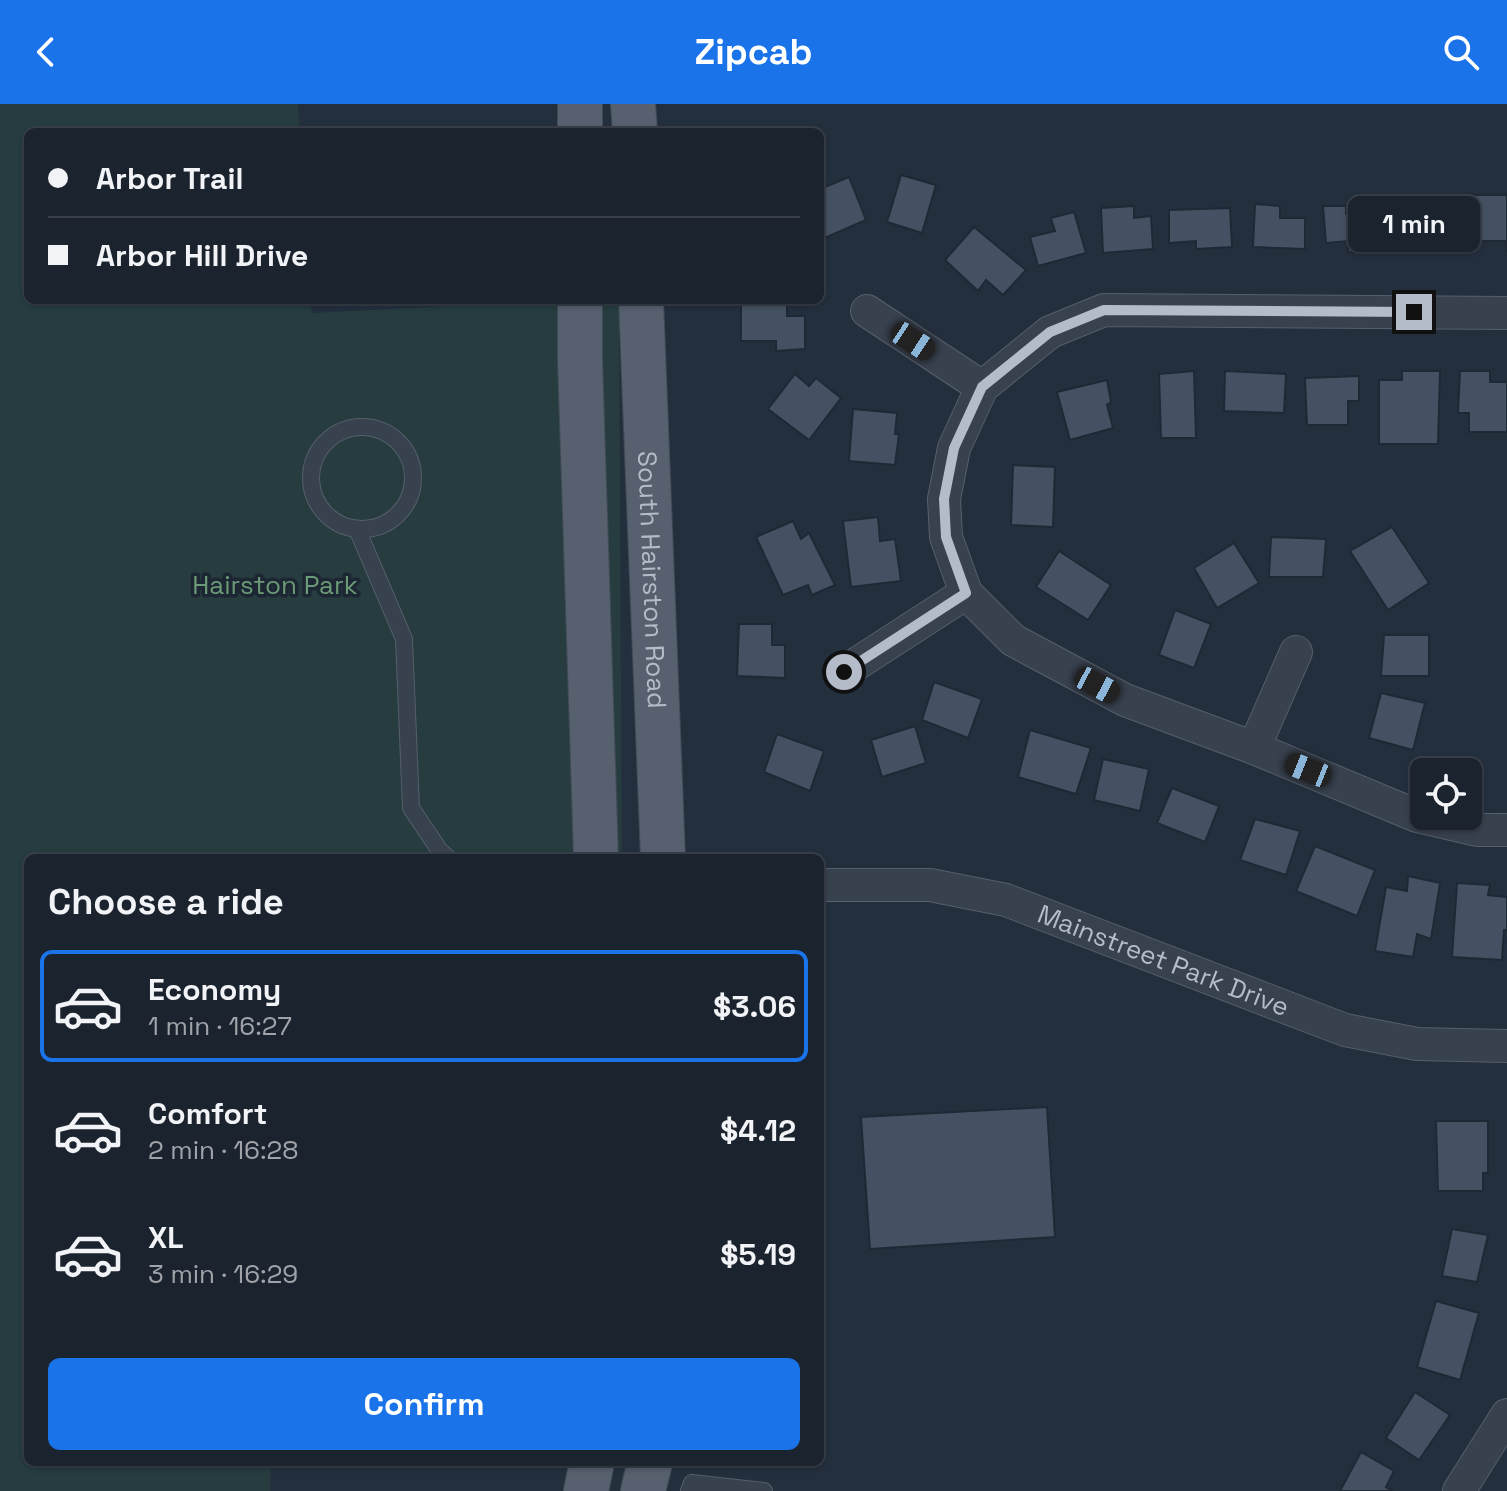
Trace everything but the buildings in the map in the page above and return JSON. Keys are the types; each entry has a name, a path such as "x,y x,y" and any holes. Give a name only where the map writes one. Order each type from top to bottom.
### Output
{"main road":[{"path":"580,104 580,128"},
{"path":"633,104 635,128"},
{"path":"580,304 596,854"},
{"name":"South Hairston Road","path":"641,304 663,854"},
{"path":"586,1491 591,1466"},
{"path":"643,1491 649,1466"}],"street":[{"path":"1507,313 1104,310 1050,332 982,387 954,448 944,499 946,537 966,593 1013,640 1125,700 1254,748 1417,816 1477,830 1507,830"},
{"path":"867,311 982,387"},
{"path":"844,672 966,593"},
{"path":"1254,748 1296,652"},
{"name":"Mainstreet Park Drive","path":"824,885 930,885 1006,900 1345,1030 1417,1044 1507,1046"},
{"path":"1459,1491 1507,1415"}],"lane":[{"path":"352,428 367,428 381,431 404,448 411,461 412,490 407,504 386,524 372,529 357,529 330,519 313,495 310,481 317,453 326,441 352,428"},
{"path":"357,529 404,639 411,808 443,854"},
{"path":"689,1491 692,1483 764,1491"}],"green space":[{"name":"Hairston Park","path":"0,104 298,104 300,128 24,128 24,304 311,304 312,313 486,304 619,304 622,854 24,854 24,1466 271,1466 270,1491 0,1491"}],"route":[{"path":"844,672 966,593 946,537 944,499 954,448 982,387 1050,332 1104,310 1414,312"}]}
